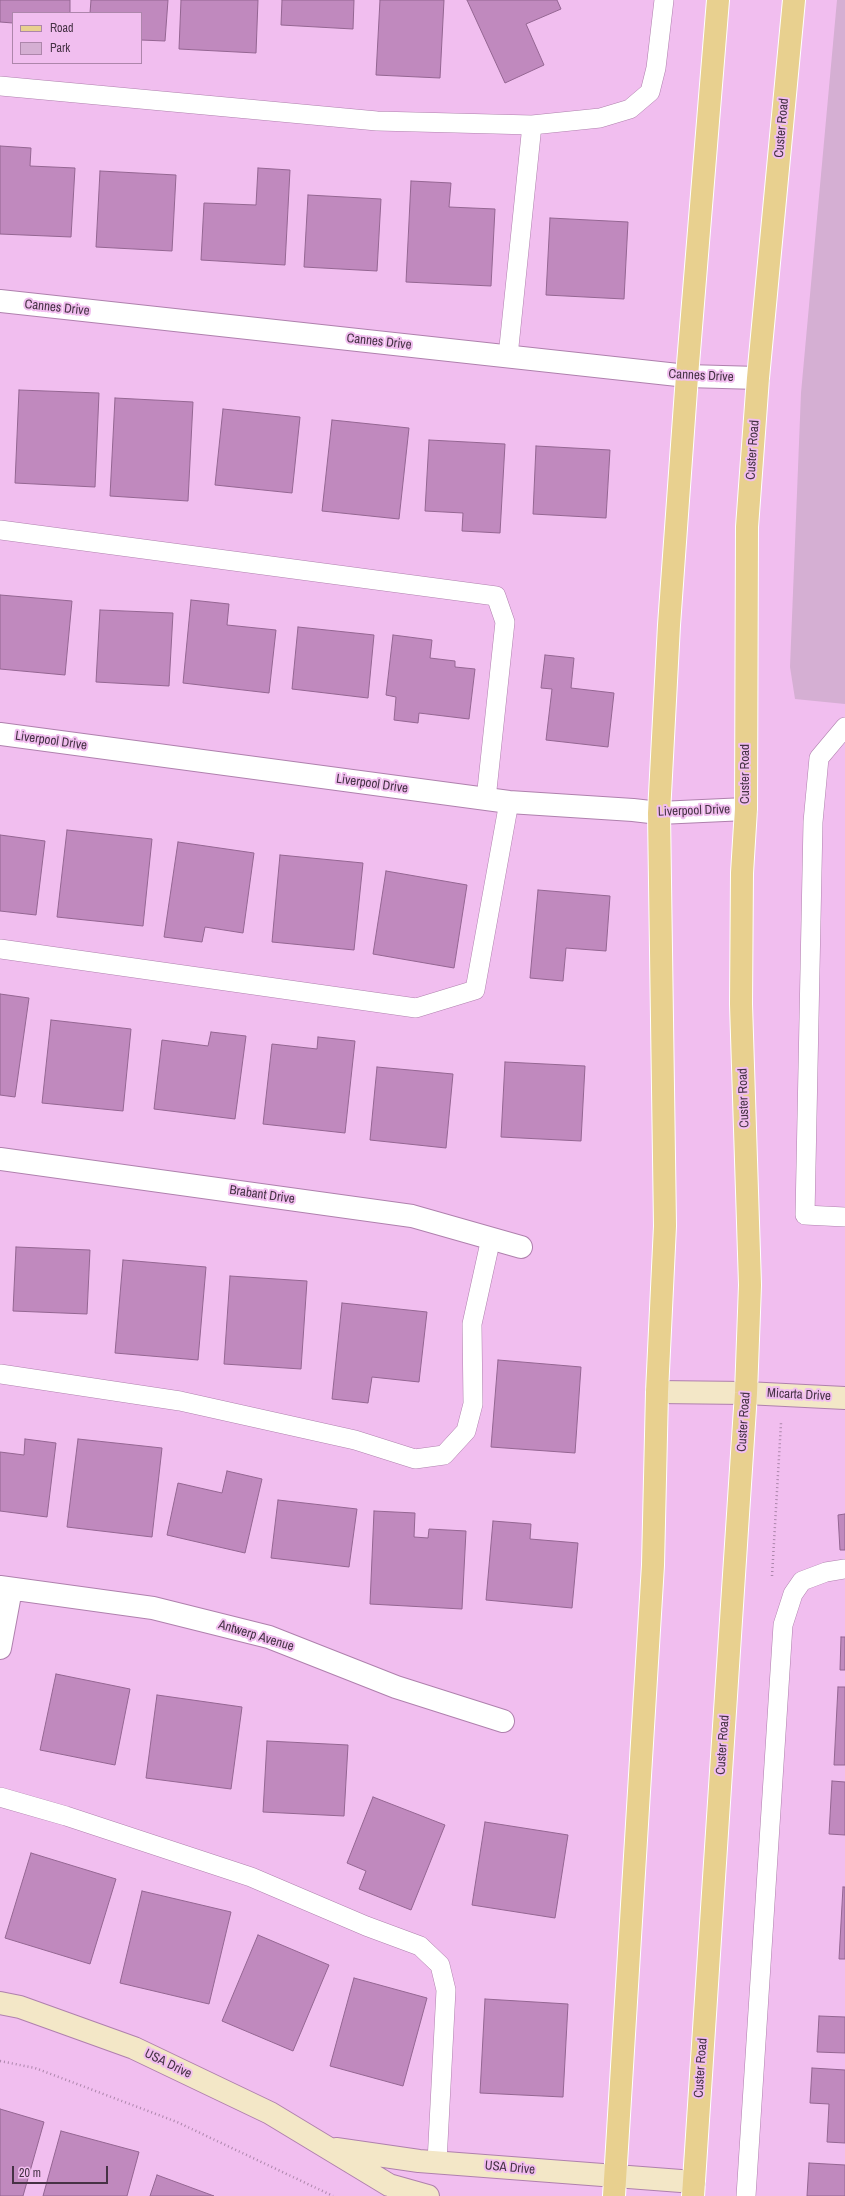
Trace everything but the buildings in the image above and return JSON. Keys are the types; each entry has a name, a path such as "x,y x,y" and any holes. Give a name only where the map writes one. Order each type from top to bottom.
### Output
{"main road":[{"path":"615,2186 653,1565 657,1392 665,1226 659,813 669,626 687,376 718,0"},
{"name":"Custer Road","path":"693,2189 746,1393 750,1285 741,1004 742,873 746,809 748,527 758,378 794,0"}],"street":[{"name":"Cannes Drive","path":"0,301 687,376 758,378"},
{"name":"Liverpool Drive","path":"0,734 509,802 659,813 746,809"},
{"name":"Brabant Drive","path":"0,1159 412,1216 521,1247"},
{"name":"Micarta Drive","path":"657,1392 746,1393 845,1398"},
{"path":"0,1648 6,1588"},
{"name":"Antwerp Avenue","path":"6,1588 153,1608 269,1637 396,1687 503,1721"},
{"name":"USA Drive","path":"0,2003 20,2007 134,2048 270,2113 388,2184 428,2196"},
{"name":"USA Drive","path":"327,2148 615,2186 693,2189"}],"lane":[{"path":"0,86 377,121 532,125 600,118 630,109 650,92 656,68 664,0"},
{"path":"508,356 532,125"},
{"path":"0,530 496,596 504,622 486,799"},
{"path":"845,728 819,758 813,822 805,1216 845,1217"},
{"path":"0,949 416,1008 475,990 509,802"},
{"path":"0,1374 180,1401 355,1440 415,1459 444,1455 466,1431 473,1404 472,1324 491,1238"},
{"path":"746,2196 783,1625 793,1594 802,1581 826,1572 845,1569"},
{"path":"0,1797 66,1816 251,1877 366,1926 420,1946 440,1965 446,1990 437,2162"}],"path":[{"path":"0,2061 34,2068 177,2122 333,2196"}],"green space":[{"path":"837,0 845,0 845,704 795,699 790,667 801,393"}]}
